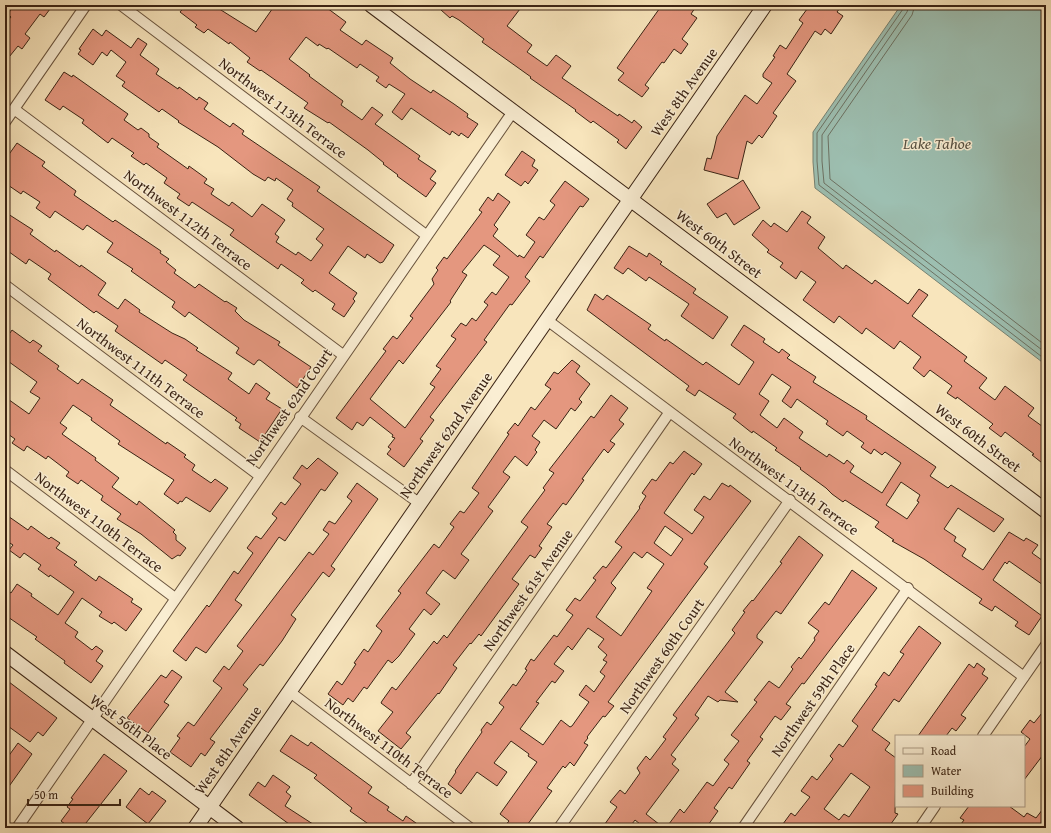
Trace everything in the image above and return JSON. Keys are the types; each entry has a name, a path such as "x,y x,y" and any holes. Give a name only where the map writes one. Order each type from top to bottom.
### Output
{"street":[{"path":"5,122 86,5"},
{"name":"Northwest 113th Terrace","path":"121,5 426,235"},
{"name":"West 60th Street","path":"371,5 512,113 631,199 1046,511"},
{"name":"West 8th Avenue","path":"631,199 765,5"},
{"name":"Northwest 112th Terrace","path":"14,109 343,355"},
{"name":"Northwest 62nd Court","path":"17,828 426,235 512,113"},
{"name":"Northwest 62nd Avenue","path":"290,692 419,503 631,199"},
{"name":"Northwest 111th Terrace","path":"5,285 260,476"},
{"name":"Northwest 113th Terrace","path":"547,320 669,413 790,500 908,588 1024,677"},
{"name":"Northwest 61st Avenue","path":"411,784 669,413"},
{"path":"300,417 419,503"},
{"name":"Northwest 110th Terrace","path":"5,470 175,598"},
{"name":"Northwest 60th Court","path":"559,828 790,500"},
{"name":"Northwest 59th Place","path":"743,828 908,588"},
{"path":"984,735 1046,645"},
{"name":"West 56th Place","path":"5,653 237,828"},
{"name":"West 8th Avenue","path":"195,828 290,692"},
{"name":"Northwest 110th Terrace","path":"290,692 470,828"},
{"path":"920,828 934,807"}],"water":[{"name":"Lake Tahoe","path":"901,5 1046,5 1046,365 815,188 813,132"}],"building":[{"path":"14,5 53,5 44,17 40,14 25,34 30,38 22,49 18,46 5,62 5,24 11,17 8,14"},
{"path":"186,5 203,5 208,9 213,5 256,32 275,5 323,5 346,22 340,30 362,45 366,40 393,58 390,63 410,79 431,93 433,90 468,114 467,117 478,124 468,138 461,133 459,136 452,131 450,135 411,108 402,120 392,112 405,94 389,84 386,88 376,81 379,77 360,64 357,68 328,48 327,49 319,44 318,46 306,37 289,59 343,101 341,105 362,120 372,107 383,115 375,124 420,156 418,159 436,171 430,179 436,183 426,197 397,176 398,175 368,150 329,122 328,123 304,108 308,103 247,62 250,58 230,42 229,44 208,29 204,33 195,27 197,25 180,12"},
{"path":"438,5 523,5 507,26 532,45 527,52 547,66 556,55 571,66 562,78 618,116 619,114 632,123 634,120 642,127 626,149 617,142 619,140 593,121 591,123 575,111 576,110 482,42 484,39 459,20 452,16 450,18"},
{"path":"662,5 697,5 691,14 697,18 682,39 688,44 681,54 674,49 664,63 662,62 645,85 649,88 642,97 618,80 624,73 617,68"},
{"path":"810,5 842,5 837,12 843,16 831,34 825,29 821,35 815,31 787,74 796,81 773,113 777,116 762,138 759,135 752,144 747,141 738,179 704,170 707,158 711,159 717,136 745,95 757,104 772,83 763,77 763,74 775,57 773,56 780,45 786,49 803,23 799,20"},
{"path":"93,29 102,36 106,30 131,48 138,38 147,44 140,55 159,69 156,74 178,89 179,87 197,100 199,97 208,103 204,109 230,127 233,123 244,131 242,134 320,187 317,191 394,245 383,262 380,263 367,254 365,258 348,246 329,273 357,293 353,299 355,301 344,317 332,309 335,304 315,290 313,292 301,283 304,280 281,264 278,269 230,235 234,230 192,202 189,206 177,198 180,194 164,183 167,178 146,163 144,165 131,156 134,153 112,138 108,143 82,123 84,120 63,106 60,110 45,100 64,72 72,77 73,75 128,114 124,120 138,130 141,128 149,134 149,137 159,144 157,147 188,169 189,166 207,179 204,183 214,189 211,194 229,206 232,202 252,217 262,204 285,220 275,234 279,237 276,242 296,255 298,252 311,261 323,245 316,239 324,229 292,206 293,203 287,199 293,190 276,178 275,181 268,177 265,181 253,174 218,147 178,122 179,121 162,109 159,112 122,86 125,82 116,76 126,62 111,50 107,56 102,52 93,65 78,54 81,50 79,49"},
{"path":"17,143 45,162 42,166 76,191 74,195 113,222 115,220 161,251 160,253 169,259 166,262 176,270 174,273 195,288 199,284 225,302 226,301 237,308 235,311 244,320 280,342 278,345 311,367 297,388 260,360 258,360 254,365 236,353 239,348 189,312 185,317 172,307 175,302 131,271 133,269 107,252 113,243 87,225 83,230 55,211 50,218 36,208 40,202 23,191 21,194 5,183 5,160"},
{"path":"522,151 535,160 532,166 538,170 528,184 525,181 521,186 505,175"},
{"path":"743,180 760,208 734,225 726,213 717,218 707,204"},
{"path":"565,181 589,199 583,207 580,206 543,258 540,256 525,277 530,281 512,305 510,304 484,340 487,342 430,417 434,420 420,439 423,441 404,467 387,454 391,449 388,447 395,438 392,437 393,435 370,417 363,426 357,422 352,430 336,418 386,351 383,349 393,336 397,339 413,318 410,316 434,284 432,279 438,270 436,268 444,257 447,259 482,212 479,210 488,197 493,201 498,193 510,202 494,225 498,229 493,236 518,257 519,255 524,258 535,242 526,235 539,217 544,220 555,205 550,201","holes":["484,245 500,256 493,265 509,277 496,295 492,292 484,302 488,305 476,321 472,318 466,326 461,323 451,336 456,339 436,366 441,369 430,384 435,387 405,428 370,399 399,360 403,364 451,302 450,301 467,275 462,272"]},
{"path":"802,211 811,217 807,223 825,237 818,248 843,269 846,265 872,284 875,280 908,304 919,289 928,295 912,316 967,357 964,361 987,378 979,388 995,400 1005,386 1034,408 1028,416 1046,429 1046,466 1032,455 1034,454 1005,432 1001,437 989,428 993,424 957,397 956,399 947,393 952,386 930,370 924,377 913,368 921,357 900,341 894,349 866,328 862,334 839,316 834,323 803,300 816,282 801,271 796,279 780,267 783,263 767,252 769,250 752,235 763,220 771,227 774,223 787,232"},
{"path":"5,212 33,230 30,234 55,252 56,250 80,267 81,265 106,283 98,295 118,309 125,299 140,310 139,312 172,333 185,339 198,348 196,350 232,373 228,379 249,394 256,383 270,393 266,399 282,409 260,442 239,428 241,424 235,420 237,418 183,380 187,375 165,360 162,364 115,331 118,326 96,311 94,313 48,279 51,274 29,259 26,264 5,249"},
{"path":"629,246 647,257 649,253 662,262 660,264 696,289 693,293 728,317 713,339 681,316 689,304 649,277 646,281 628,268 623,274 614,268"},
{"path":"595,294 603,300 607,295 651,325 648,329 665,341 666,339 703,365 706,362 739,385 754,362 731,345 744,325 765,339 763,342 779,353 782,349 790,355 787,358 816,377 813,382 867,416 866,419 936,467 930,476 948,488 951,485 1004,519 994,532 958,508 944,529 956,537 954,541 966,549 962,556 983,570 1009,532 1024,541 1026,538 1038,545 1032,553 1046,563 1046,587 1009,561 1007,564 1005,562 993,580 1042,616 1029,635 1015,626 1018,622 995,606 992,611 979,603 982,599 924,559 892,541 894,540 875,527 879,522 845,500 843,502 832,494 800,469 801,468 775,450 777,448 753,431 752,433 733,418 736,414 699,390 695,396 686,390 689,386 587,310","holes":["772,374 791,387 782,401 791,408 797,399 828,421 826,424 843,436 847,431 864,443 861,447 871,454 874,449 882,455 885,452 901,463 882,493 850,472 854,466 847,460 844,464 829,454 827,457 799,438 803,432 784,418 777,428 760,415 769,401 759,394","901,482 920,495 917,501 919,502 907,519 886,505"]},
{"path":"5,329 10,333 12,330 30,343 33,340 42,346 38,351 59,366 57,369 78,384 82,379 113,400 110,405 166,444 167,442 186,455 184,457 195,465 192,470 211,483 215,479 228,488 210,512 186,497 178,504 164,494 174,480 118,444 120,441 91,420 92,418 73,405 60,423 67,428 62,434 96,458 95,460 119,478 112,487 137,505 139,501 175,530 173,532 176,535 176,540 186,548 180,556 178,555 172,559 141,534 117,519 121,514 101,500 103,496 81,480 78,484 66,476 69,472 48,456 46,459 27,446 24,451 12,443 15,439 5,432 5,397 29,414 40,398 30,392 37,382 5,359"},
{"path":"572,360 580,366 576,372 590,384 579,399 582,402 575,411 571,408 556,429 544,420 532,436 540,442 535,450 537,452 527,466 515,456 503,472 510,477 488,507 493,511 461,554 469,560 455,579 443,570 426,593 440,604 431,615 424,609 409,629 415,634 399,656 392,663 388,660 367,689 364,687 353,702 348,698 343,705 328,694 337,681 342,685 356,664 354,663 364,649 368,652 382,631 376,626 401,593 398,591 434,544 439,548 454,527 450,524 460,511 464,513 479,493 472,488 509,434 507,433 515,423 518,426 531,407 535,410 551,389 545,385 554,372 558,374"},
{"path":"611,395 628,408 619,420 624,424 610,441 615,444 608,453 604,449 582,479 584,480 566,505 563,503 547,524 552,527 539,546 542,548 535,558 530,555 512,579 519,584 481,636 479,634 471,644 470,643 453,665 457,668 439,694 438,693 406,733 411,737 401,749 378,731 393,712 381,703 382,701 392,687 396,690 434,641 437,644 444,635 447,638 528,527 521,522 545,490 543,488 554,473 549,470 591,416 594,418"},
{"path":"684,451 702,464 694,475 692,473 664,513 692,534 704,517 694,510 704,496 710,500 722,483 729,487 730,485 751,501 704,564 708,567 608,702 614,706 605,717 603,716 587,737 588,738 584,743 588,745 574,766 570,762 565,768 563,766 547,788 552,791 525,828 503,828 509,821 500,814 537,762 528,756 529,754 511,741 494,763 507,772 497,786 477,772 461,794 448,784 456,772 455,771 482,732 481,730 487,722 491,725 504,707 499,703 513,684 516,686 527,670 525,669 531,659 534,661 554,635 557,637 573,615 566,610 575,598 580,601 596,580 593,578 603,566 606,568 622,547 615,542 640,508 639,507 646,496 642,493 652,479 656,481 670,462 673,464","holes":["665,526 683,539 671,556 654,543","634,552 642,558 647,552 664,564 647,588 652,591 621,636 596,617 616,588 611,583","588,628 604,639 598,647 607,655 603,660 607,662 600,672 605,676 594,692 586,685 579,695 589,702 572,726 570,727 561,720 543,745 520,729 539,703 536,702 552,681 555,683 564,671 554,664 568,646 572,650"]},
{"path":"318,458 338,473 325,491 321,489 285,541 279,537 235,600 242,605 206,653 196,647 186,661 173,651 207,605 209,607 234,571 238,574 253,553 247,548 256,536 261,539 277,518 272,514 281,502 285,505 301,484 293,478 302,465 307,469"},
{"path":"357,483 378,499 331,566 335,569 329,577 323,572 291,615 296,619 282,641 263,666 260,664 243,685 248,689 210,739 215,742 205,756 201,753 191,767 170,752 180,738 177,736 188,722 194,726 222,688 213,681 224,666 229,670 243,651 237,646 309,552 313,555 329,534 323,530 329,521 335,524 352,501 347,497"},
{"path":"5,514 28,530 31,526 49,539 51,537 60,543 56,548 77,562 74,565 96,581 99,576 133,599 131,602 142,609 126,631 114,622 112,624 99,616 102,612 82,598 65,623 78,632 75,637 92,650 96,646 103,651 96,661 103,666 91,683 64,663 65,661 35,639 37,637 5,615 5,589 11,593 17,584 58,615 74,592 50,575 49,577 38,569 41,565 24,553 20,558 9,550 13,545 5,540"},
{"path":"799,536 823,555 781,614 776,611 757,635 757,638 763,642 725,692 738,702 720,700 718,702 708,696 695,715 699,718 671,755 676,759 672,764 679,770 646,814 664,828 645,828 635,820 629,828 602,828 617,807 610,802 620,790 625,794 640,773 637,768 646,756 650,760 666,739 663,737 677,718 673,715 735,633 732,630 745,612 743,611 752,600 753,601 782,563 780,562"},
{"path":"852,570 877,588 804,684 802,683 786,704 791,707 781,720 775,716 760,737 763,739 747,761 750,763 732,789 729,787 714,808 718,811 706,828 666,828 680,809 684,813 707,782 713,786 729,764 724,760 739,741 731,735 757,702 754,700 769,681 779,688 793,669 791,667 799,657 801,659 815,640 814,638 819,631 808,623 825,602 829,605"},
{"path":"919,626 941,643 899,702 894,699 872,730 890,743 885,750 895,757 895,813 898,814 888,828 780,828 791,813 795,816 810,797 801,791 812,776 817,780 833,759 830,756 839,744 843,747 858,726 852,721 877,686 875,685 884,672 889,676 904,654 900,652","holes":["851,773 870,787 849,817 844,814 839,820 824,809"]},
{"path":"977,663 985,669 982,674 988,678 961,715 966,718 956,731 952,728 947,735 919,735 969,664 974,668"},
{"path":"172,670 182,677 164,702 169,705 148,733 127,718 161,675 166,678"},
{"path":"5,679 57,718 43,736 38,732 30,742 5,724"},
{"path":"1046,708 1046,751 1025,779 1025,746 1030,739 1021,732 1030,720 1034,723"},
{"path":"291,735 308,746 311,742 372,787 368,793 389,807 387,810 403,821 406,816 423,828 374,828 350,811 352,808 314,778 317,775 280,751"},
{"path":"18,743 32,754 5,792 5,761"},
{"path":"104,754 127,771 82,828 70,828 61,821 70,809 67,807 73,799 71,798"},
{"path":"273,775 290,787 286,792 291,796 285,806 319,828 286,828 289,824 249,795 258,782 265,787"},
{"path":"140,788 149,795 152,791 166,801 148,824 126,807"},
{"path":"1046,805 1046,828 958,828 964,820 960,818 968,807 1010,807 1024,817 1027,813 1036,818"}]}
